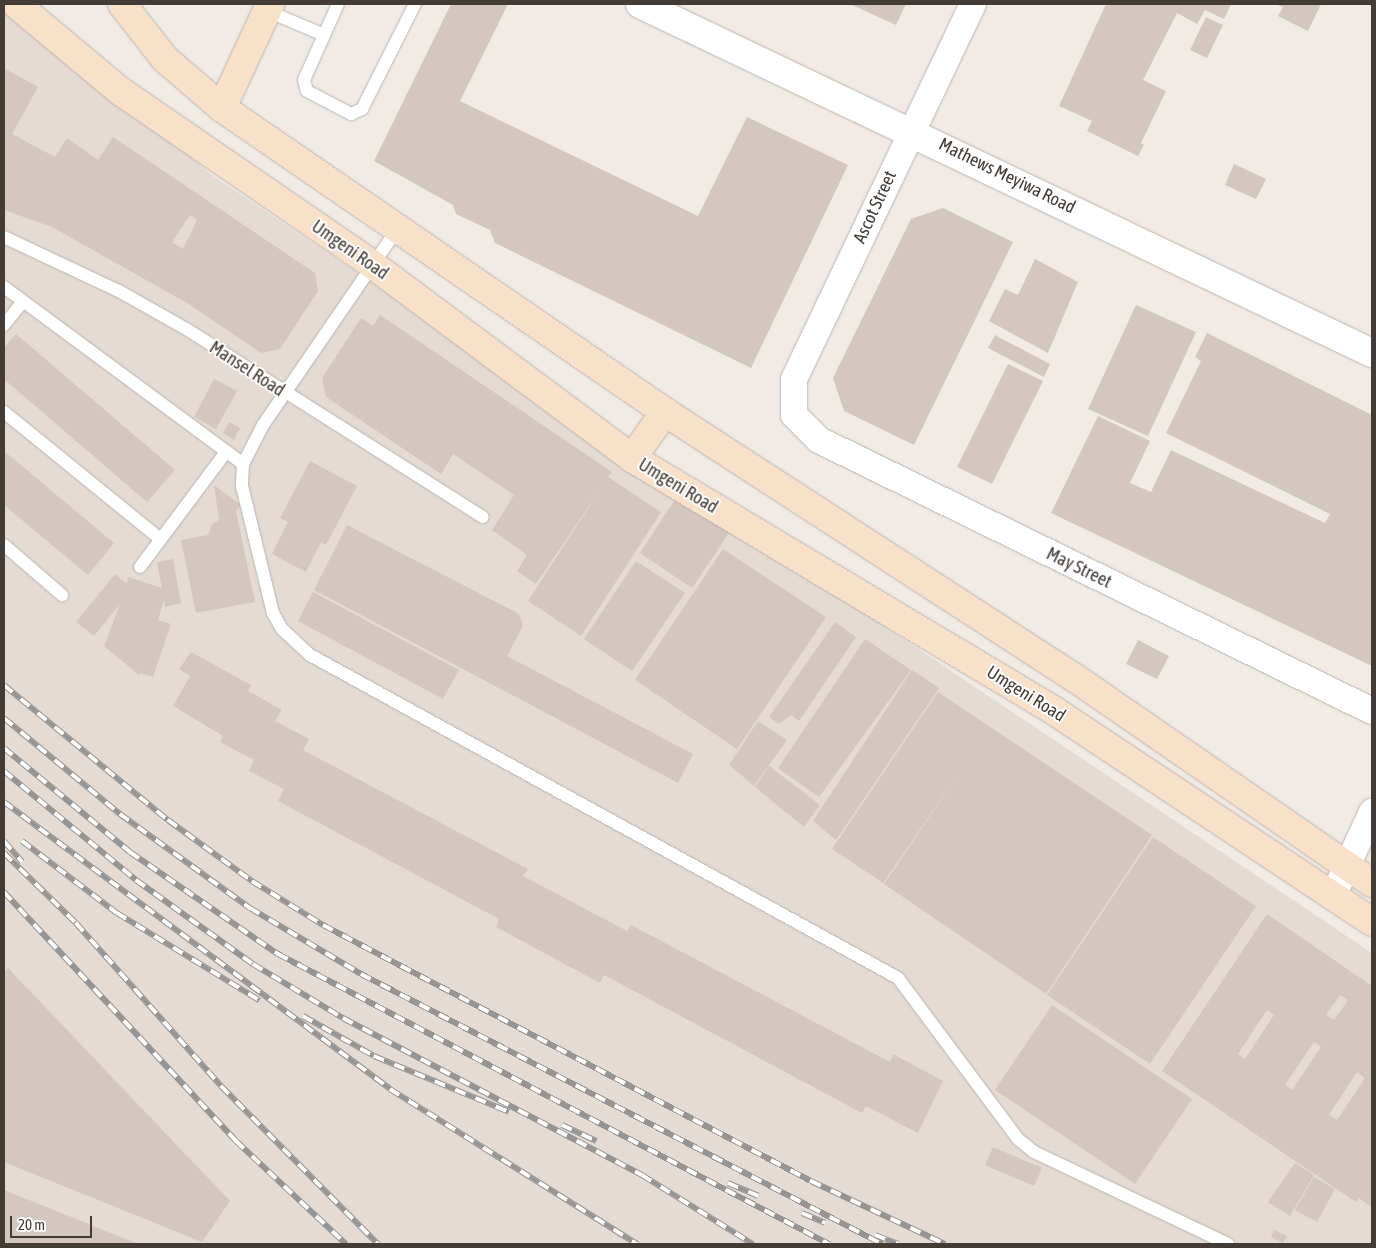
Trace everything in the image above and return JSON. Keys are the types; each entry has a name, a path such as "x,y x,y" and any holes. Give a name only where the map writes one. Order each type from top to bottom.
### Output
{"main road":[{"name":"Umgeni Road","path":"16,4 120,91 373,265 632,458 1053,710 1372,922"},
{"path":"122,4 165,59 222,108 665,412 1075,678 1372,883"},
{"path":"222,108 268,7"},
{"path":"632,458 665,412"},
{"path":"1053,710 1075,678"},
{"path":"1154,778 1174,748"},
{"path":"1224,824 1244,796"}],"street":[{"name":"Mathews Meyiwa Road","path":"640,4 911,130 1372,353"},
{"name":"Ascot Street","path":"794,414 794,380 911,130 973,4"},
{"name":"May Street","path":"794,414 819,440 1372,710"},
{"path":"1332,896 1372,812"}],"lane":[{"path":"338,4 322,34 304,80 307,91 351,114 362,109 415,4"},
{"path":"268,7 322,34"},
{"path":"398,228 284,393 243,464 242,486 273,613 293,643 898,978 1018,1139 1034,1152 1228,1244"},
{"name":"Mansel Road","path":"4,237 119,291 188,330 284,393 483,517"},
{"path":"4,287 22,303 243,464"},
{"path":"4,325 22,303"},
{"path":"4,412 160,539"},
{"path":"140,567 226,452"},
{"path":"4,545 62,595"}],"shaded area":[{"path":"4,4 13,4 213,176 1372,953 1372,1244 4,1244"}],"building":[{"path":"451,4 508,4 460,101 698,216 747,117 848,165 751,368 495,243 490,230 456,214 453,205 374,161"},
{"path":"850,4 906,4 896,25"},
{"path":"1106,4 1231,4 1224,19 1205,10 1197,24 1177,13 1143,80 1166,91 1141,143 1144,145 1138,156 1087,131 1092,121 1059,106"},
{"path":"1275,4 1321,4 1308,31 1278,16 1283,7"},
{"path":"1206,17 1223,25 1207,58 1190,50"},
{"path":"4,68 38,87 12,134 55,157 67,138 98,160 113,137 315,273 318,291 280,349 261,353 187,303 52,227 4,210","holes":["190,215 197,220 183,249 172,242"]},
{"path":"1234,164 1266,179 1256,199 1225,185"},
{"path":"943,208 1013,242 914,445 844,411 833,378 911,219"},
{"path":"1035,259 1078,282 1048,353 989,321 1005,289 1018,295"},
{"path":"1136,305 1196,332 1148,436 1088,409"},
{"path":"380,315 612,472 608,477 661,512 581,636 528,601 602,487 536,584 517,571 527,555 492,530 514,495 453,454 441,474 326,397 322,378 361,318 373,326"},
{"path":"1207,333 1372,415 1372,666 1051,513 1098,416 1150,441 1130,483 1151,492 1171,450 1325,523 1330,514 1166,433 1201,361 1195,357"},
{"path":"16,334 175,470 147,502 4,379 4,348"},
{"path":"995,335 1050,364 1044,377 988,348"},
{"path":"1008,364 1043,381 992,484 957,467"},
{"path":"214,379 237,391 216,429 194,417"},
{"path":"229,422 240,428 234,440 223,433"},
{"path":"4,451 114,543 88,575 4,505"},
{"path":"310,461 357,486 326,545 321,542 306,572 272,554 288,522 280,518"},
{"path":"214,485 241,505 236,511 255,602 196,613 181,540 208,535 212,524 219,520"},
{"path":"678,495 731,530 692,588 640,553"},
{"path":"347,525 519,614 523,626 507,656 693,754 678,783 314,590"},
{"path":"723,549 826,617 737,749 635,680"},
{"path":"173,559 181,603 165,607 164,600 158,620 171,624 153,677 140,673 145,656 139,675 104,646 120,604 94,636 76,622 115,574 127,584 128,577 162,588 157,562"},
{"path":"636,561 685,593 632,671 584,639"},
{"path":"313,592 459,670 443,699 298,621"},
{"path":"835,622 856,637 799,721 791,715 779,724 769,717"},
{"path":"865,639 911,670 819,797 778,768"},
{"path":"1138,640 1169,656 1157,679 1126,664"},
{"path":"191,652 251,685 248,691 282,710 275,721 309,739 303,750 528,869 523,876 627,931 631,925 890,1062 893,1054 943,1081 918,1133 866,1106 862,1113 604,975 600,983 496,927 499,919 278,801 284,789 249,771 254,760 220,742 223,736 173,706 190,676 179,669"},
{"path":"912,670 939,688 836,840 813,821"},
{"path":"938,692 1152,835 1046,994 884,884 964,766 883,883 832,849"},
{"path":"758,721 787,740 754,786 729,765"},
{"path":"769,766 820,805 804,827 755,787"},
{"path":"1153,837 1256,906 1150,1064 1047,995"},
{"path":"1267,914 1372,986 1372,1207 1359,1198 1356,1202 1162,1071","holes":["1340,995 1348,1000 1334,1020 1326,1015","1267,1010 1274,1015 1245,1059 1238,1054","1314,1042 1321,1047 1292,1090 1285,1085","1357,1072 1365,1078 1337,1120 1329,1115"]},
{"path":"8,968 230,1201 202,1242 4,1162 4,973"},
{"path":"1052,1005 1192,1099 1135,1184 995,1090"},
{"path":"993,1147 1042,1168 1034,1186 985,1165"},
{"path":"1295,1163 1314,1175 1290,1216 1268,1202"},
{"path":"1314,1177 1335,1189 1317,1222 1295,1210"},
{"path":"4,1190 138,1244 4,1244"},
{"path":"1274,1230 1287,1236 1283,1243 1271,1237"}],"railway":[{"path":"4,685 168,820 252,881 323,925 811,1181 945,1244"},
{"path":"4,718 120,814 250,908 361,974 882,1244"},
{"path":"4,748 130,852 278,954 829,1244"},
{"path":"4,771 136,880 253,964 343,1018 642,1175 753,1244"},
{"path":"4,802 390,1089 637,1244"},
{"path":"4,841 22,862"},
{"path":"22,841 117,913 259,1000"},
{"path":"4,853 76,923 221,1086 378,1244"},
{"path":"4,892 236,1141 346,1244"},
{"path":"303,1016 374,1056 509,1112"},
{"path":"562,1125 596,1141"},
{"path":"728,1183 758,1196"},
{"path":"802,1213 825,1223"},
{"path":"875,1235 898,1244"}]}
